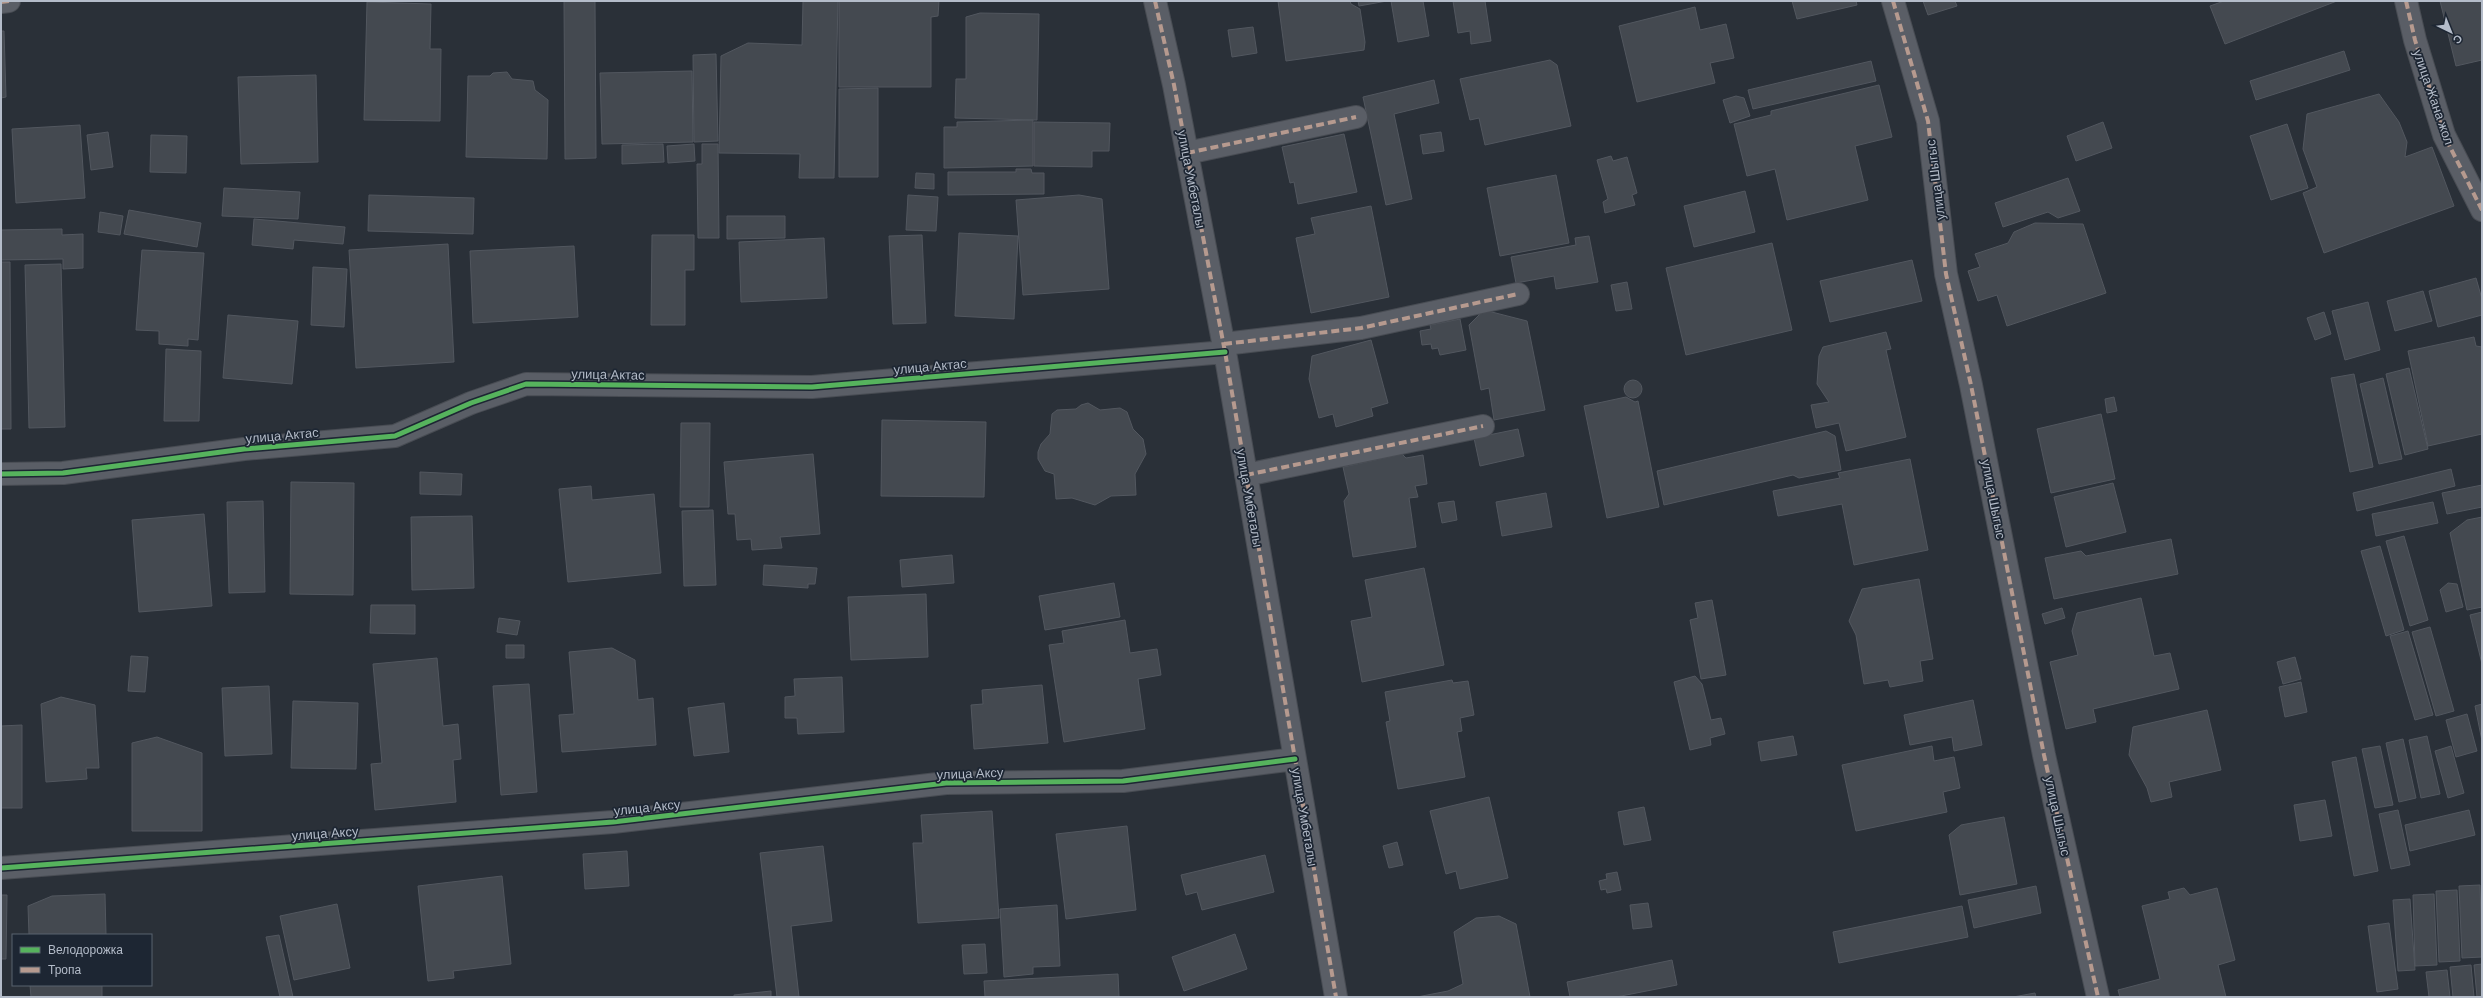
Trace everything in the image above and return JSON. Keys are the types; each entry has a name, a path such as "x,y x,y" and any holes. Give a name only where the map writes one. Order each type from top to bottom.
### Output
{"street":[{"path":"1,2 9,1"},
{"name":"улица Умбеталы","path":"1155,1 1187,153 1224,348 1336,997"},
{"name":"улица Шыгыс","path":"1893,1 1928,121 1946,274 1973,392 2044,755 2098,997"},
{"name":"улица Жана жол","path":"2406,1 2415,40 2444,135 2482,210"},
{"path":"1187,153 1356,117"},
{"name":"улица Актас","path":"1,474 62,473 244,449 395,436 470,403 526,384 812,387 1224,348 1361,328 1518,294"},
{"path":"1246,475 1483,426"},
{"name":"улица Аксу","path":"1,868 613,822 946,783 1123,781 1295,759"}],"building":[{"path":"564,1 595,1 596,158 565,159"},
{"path":"803,1 838,1 834,178 799,178 800,154 719,153 721,56 748,43 802,45"},
{"path":"839,1 939,1 938,16 931,17 931,87 839,87"},
{"path":"1278,1 1350,1 1351,4 1360,9 1365,42 1364,50 1286,61"},
{"path":"1358,1 1387,1 1359,6"},
{"path":"1391,1 1423,1 1429,36 1398,42"},
{"path":"1453,1 1485,1 1491,41 1471,44 1470,31 1458,33"},
{"path":"1792,1 1856,1 1857,5 1797,19"},
{"path":"1923,1 1955,1 1957,6 1928,15"},
{"path":"2224,1 2337,1 2225,44 2210,6"},
{"path":"2440,1 2482,1 2482,60 2456,66"},
{"path":"367,2 431,4 430,49 441,49 440,121 364,120"},
{"path":"1695,7 1700,30 1726,24 1734,58 1710,63 1715,83 1637,102 1619,26"},
{"path":"980,13 1039,14 1037,120 955,118 956,79 966,79 966,17"},
{"path":"1253,27 1257,53 1232,57 1228,30"},
{"path":"1,31 4,31 6,97 1,98"},
{"path":"2344,51 2350,70 2256,100 2250,81"},
{"path":"716,54 718,141 694,142 693,55"},
{"path":"1550,60 1557,65 1571,126 1485,145 1479,118 1470,120 1460,79"},
{"path":"1871,61 1876,81 1753,109 1748,90"},
{"path":"692,71 693,142 602,144 600,73"},
{"path":"507,72 512,79 533,81 535,90 548,100 547,159 466,157 468,76 490,76 493,73"},
{"path":"316,75 318,162 241,164 238,77"},
{"path":"1434,80 1439,103 1394,114 1412,199 1386,205 1363,97"},
{"path":"1879,85 1892,137 1855,146 1868,200 1787,220 1775,169 1747,176 1734,124 1771,115 1771,111"},
{"path":"878,88 878,177 839,177 839,89"},
{"path":"2379,94 2399,122 2407,142 2405,157 2432,147 2454,206 2324,253 2303,193 2317,187 2303,149 2307,114"},
{"path":"1736,96 1744,98 1750,116 1730,123 1723,100"},
{"path":"1033,120 1033,166 944,168 944,127 957,127 957,122"},
{"path":"1034,122 1110,123 1109,151 1092,151 1092,167 1034,166"},
{"path":"2103,122 2112,148 2076,161 2067,136"},
{"path":"2287,124 2308,188 2271,200 2250,136"},
{"path":"80,125 85,198 16,203 12,129"},
{"path":"108,132 113,167 91,170 87,135"},
{"path":"1441,132 1444,151 1423,154 1420,135"},
{"path":"1344,134 1357,192 1298,204 1294,182 1290,183 1282,147"},
{"path":"151,135 187,136 186,173 150,172"},
{"path":"663,144 664,162 622,164 622,145"},
{"path":"694,144 695,161 668,163 667,146"},
{"path":"702,144 718,144 719,238 698,238 697,164 702,164"},
{"path":"1611,156 1613,161 1627,157 1637,193 1632,195 1635,205 1605,213 1603,202 1608,199 1597,160"},
{"path":"1016,169 1031,169 1032,173 1044,173 1044,194 948,195 948,172 1016,172"},
{"path":"916,173 934,174 934,189 915,188"},
{"path":"1556,175 1569,243 1500,256 1487,188"},
{"path":"2068,178 2080,211 2058,218 2048,212 2003,227 1995,203"},
{"path":"224,188 300,192 298,219 222,216"},
{"path":"1745,191 1755,232 1694,247 1684,206"},
{"path":"369,195 474,198 473,234 368,231"},
{"path":"908,195 938,197 936,231 906,230"},
{"path":"1079,195 1102,199 1109,289 1023,295 1016,200"},
{"path":"1371,206 1389,297 1311,313 1296,238 1315,234 1311,218"},
{"path":"129,210 201,223 197,247 124,234"},
{"path":"100,212 123,216 120,235 98,232"},
{"path":"727,216 785,216 785,238 727,239"},
{"path":"254,219 345,227 343,244 294,240 293,249 252,245"},
{"path":"2035,223 2083,224 2106,293 2007,326 1997,295 1978,301 1968,271 1980,267 1975,254 2008,243 2014,232"},
{"path":"62,229 62,235 83,234 83,268 63,269 63,259 1,260 1,230"},
{"path":"959,233 1018,236 1014,319 955,316"},
{"path":"652,235 694,235 694,270 685,270 685,325 651,325"},
{"path":"922,235 926,323 893,324 889,236"},
{"path":"1589,236 1598,282 1556,289 1554,276 1516,283 1511,257 1576,245 1575,238"},
{"path":"824,238 827,298 741,302 739,242"},
{"path":"1772,243 1792,330 1686,355 1666,268"},
{"path":"448,244 454,362 356,368 349,250"},
{"path":"574,246 578,317 473,323 470,251"},
{"path":"142,250 204,253 198,340 188,339 188,346 159,344 159,331 136,330"},
{"path":"1912,260 1922,301 1830,322 1820,281"},
{"path":"1,262 10,262 11,429 1,429"},
{"path":"61,264 65,427 29,428 25,265"},
{"path":"313,267 347,269 344,327 311,325"},
{"path":"2476,278 2482,299 2482,315 2438,327 2429,291"},
{"path":"1627,282 1632,309 1616,311 1611,285"},
{"path":"2423,291 2432,321 2395,331 2387,301"},
{"path":"2368,302 2380,350 2345,360 2332,311"},
{"path":"1484,310 1527,321 1545,410 1494,420 1489,388 1481,390 1469,325"},
{"path":"2324,312 2331,334 2315,340 2307,318"},
{"path":"228,315 298,321 292,384 223,378"},
{"path":"1460,319 1466,350 1440,355 1438,348 1432,349 1431,344 1422,345 1420,331 1431,329 1430,325"},
{"path":"1886,332 1891,349 1886,350 1906,437 1846,451 1839,423 1816,428 1811,405 1829,402 1817,384 1819,356 1823,347"},
{"path":"2474,337 2476,346 2482,347 2482,434 2428,446 2408,351"},
{"path":"1371,340 1388,403 1371,408 1373,416 1336,427 1333,414 1319,418 1309,379 1312,356"},
{"path":"166,349 201,351 199,421 164,421"},
{"path":"2409,368 2428,449 2405,455 2386,374"},
{"path":"2354,374 2373,467 2350,472 2331,378"},
{"path":"2383,378 2402,459 2379,464 2360,384"},
{"path":"1629,380 1637,380 1642,385 1640,396 1637,398 1629,398 1624,393 1624,385"},
{"path":"1626,397 1635,402 1638,401 1659,507 1607,518 1584,406"},
{"path":"2114,397 2117,411 2107,413 2105,399"},
{"path":"1088,403 1100,410 1120,408 1127,412 1133,429 1143,439 1146,454 1135,474 1136,495 1111,496 1095,505 1072,498 1056,499 1054,474 1045,471 1038,459 1038,452 1041,444 1050,434 1052,414 1057,410 1076,409 1081,405"},
{"path":"2101,414 2115,479 2051,493 2037,429"},
{"path":"882,420 986,422 984,497 881,496"},
{"path":"681,423 710,423 709,507 680,507"},
{"path":"1518,429 1524,456 1480,466 1474,438"},
{"path":"1826,431 1835,436 1841,470 1799,478 1793,475 1664,505 1657,471"},
{"path":"813,454 820,534 780,537 782,548 752,550 751,539 737,540 735,514 728,514 724,462"},
{"path":"1402,454 1406,458 1423,455 1427,484 1415,486 1418,497 1409,498 1416,547 1353,557 1344,501 1349,494 1343,467"},
{"path":"1910,459 1928,550 1854,565 1842,504 1778,516 1773,491 1840,478 1838,473"},
{"path":"2451,469 2455,486 2357,511 2353,493"},
{"path":"420,472 462,474 461,495 420,494"},
{"path":"291,482 354,483 353,595 290,594"},
{"path":"2113,483 2126,532 2066,547 2054,497"},
{"path":"2482,485 2482,507 2447,514 2442,493"},
{"path":"591,486 592,500 654,494 661,573 568,582 559,489"},
{"path":"1546,493 1552,527 1502,536 1496,502"},
{"path":"263,501 265,592 229,593 227,502"},
{"path":"1454,501 1457,520 1442,523 1438,503"},
{"path":"2433,502 2438,523 2376,536 2372,514"},
{"path":"713,510 716,585 684,586 682,511"},
{"path":"204,514 212,606 139,612 132,520"},
{"path":"472,516 474,588 412,590 411,517"},
{"path":"2482,517 2482,607 2467,610 2450,533 2467,520"},
{"path":"2404,536 2428,620 2410,626 2386,541"},
{"path":"2171,539 2178,574 2054,599 2045,558 2081,551 2086,556"},
{"path":"2380,546 2404,630 2386,636 2361,551"},
{"path":"952,555 954,583 902,587 900,560"},
{"path":"764,565 817,568 815,584 808,584 808,588 763,585"},
{"path":"1424,568 1444,665 1362,682 1351,621 1372,617 1365,580"},
{"path":"1919,579 1933,659 1920,661 1923,681 1890,687 1888,680 1864,684 1856,635 1849,621 1862,589"},
{"path":"1114,583 1120,617 1045,630 1039,596"},
{"path":"2448,583 2457,584 2463,607 2446,612 2440,590"},
{"path":"926,594 928,657 851,660 848,597"},
{"path":"2141,598 2154,656 2170,653 2179,689 2093,709 2096,722 2066,729 2050,662 2078,655 2072,631 2077,613"},
{"path":"1712,600 1726,675 1701,679 1690,620 1698,618 1695,603"},
{"path":"371,605 415,605 415,634 370,633"},
{"path":"2062,608 2065,618 2045,624 2042,614"},
{"path":"2482,612 2482,664 2470,615"},
{"path":"499,618 520,621 517,635 497,632"},
{"path":"1125,620 1130,653 1157,649 1161,675 1138,679 1145,729 1064,742 1049,645 1064,643 1062,631"},
{"path":"2430,627 2454,711 2436,716 2412,632"},
{"path":"2408,631 2433,715 2415,720 2390,636"},
{"path":"506,645 524,645 524,658 506,658"},
{"path":"612,648 635,660 638,700 653,698 656,745 562,752 559,715 574,714 569,652"},
{"path":"131,656 148,657 145,692 128,691"},
{"path":"2295,657 2301,679 2283,684 2277,662"},
{"path":"437,658 443,726 458,724 461,759 453,760 456,802 375,810 371,764 382,763 373,664"},
{"path":"1695,676 1702,684 1711,720 1721,718 1725,734 1710,738 1711,745 1690,750 1674,682"},
{"path":"842,677 844,732 798,734 797,718 785,718 785,697 795,696 794,679"},
{"path":"1452,680 1453,683 1468,681 1474,715 1460,718 1462,731 1457,732 1465,777 1398,789 1386,722 1390,721 1385,692"},
{"path":"2301,682 2307,712 2285,717 2279,687"},
{"path":"529,684 537,792 501,795 493,686"},
{"path":"1042,685 1048,743 974,749 971,705 983,704 982,690"},
{"path":"269,686 272,754 225,756 222,688"},
{"path":"61,697 95,705 99,768 86,768 87,779 46,782 41,704"},
{"path":"1973,700 1982,745 1954,751 1952,737 1910,745 1904,715"},
{"path":"293,701 358,703 356,769 291,768"},
{"path":"724,703 729,752 694,756 688,708"},
{"path":"2482,704 2482,741 2475,706"},
{"path":"2207,710 2221,770 2169,782 2172,797 2151,802 2147,788 2129,755 2133,727"},
{"path":"2467,714 2477,751 2456,757 2446,720"},
{"path":"22,725 22,808 1,808 1,726"},
{"path":"1793,736 1797,755 1761,761 1758,742"},
{"path":"2427,736 2440,794 2421,798 2409,740"},
{"path":"157,737 202,753 202,831 132,831 132,743"},
{"path":"2403,739 2416,798 2399,802 2386,743"},
{"path":"1932,746 1934,761 1954,757 1960,788 1943,792 1947,812 1856,831 1842,765"},
{"path":"2380,746 2393,805 2375,808 2362,749"},
{"path":"2451,746 2464,793 2448,798 2435,751"},
{"path":"2356,757 2378,871 2354,876 2332,762"},
{"path":"1489,797 1508,878 1460,889 1456,871 1446,874 1430,811"},
{"path":"2325,800 2332,836 2300,841 2294,805"},
{"path":"1644,807 1651,840 1624,845 1618,812"},
{"path":"2398,810 2410,865 2391,869 2379,814"},
{"path":"2469,810 2475,835 2410,851 2405,825"},
{"path":"992,811 999,918 918,923 913,843 923,843 921,815"},
{"path":"2004,817 2017,884 1960,895 1949,835 1961,825"},
{"path":"1127,826 1136,910 1066,919 1056,834"},
{"path":"1397,842 1403,865 1389,868 1383,846"},
{"path":"823,846 832,921 791,926 799,997 777,997 760,853"},
{"path":"627,851 629,886 585,889 583,854"},
{"path":"1265,855 1274,892 1202,910 1197,892 1186,895 1181,875"},
{"path":"1617,872 1621,890 1607,893 1606,889 1601,890 1599,881 1607,879 1606,874"},
{"path":"502,876 511,964 453,971 454,978 428,981 418,886"},
{"path":"2480,885 2482,957 2462,958 2459,886"},
{"path":"2036,886 2041,913 1974,928 1968,900"},
{"path":"2184,888 2190,895 2217,888 2235,960 2218,965 2226,997 2120,997 2118,990 2160,979 2142,906 2170,899 2168,892"},
{"path":"2457,890 2460,961 2439,962 2436,891"},
{"path":"105,894 106,934 29,934 28,906 52,896"},
{"path":"2434,894 2437,965 2415,966 2413,895"},
{"path":"1,895 7,895 6,959 1,959"},
{"path":"2410,899 2415,970 2398,971 2393,900"},
{"path":"1648,903 1652,927 1633,929 1630,905"},
{"path":"337,904 350,968 294,980 280,916"},
{"path":"1057,905 1060,966 1033,967 1033,974 1004,977 1000,909"},
{"path":"1962,906 1968,937 1839,963 1833,932"},
{"path":"1499,916 1516,924 1530,997 1417,997 1448,991 1463,984 1454,932 1476,918"},
{"path":"2389,923 2398,989 2377,992 2368,926"},
{"path":"1235,934 1247,969 1184,991 1172,957"},
{"path":"279,935 293,997 280,997 266,937"},
{"path":"985,944 987,973 964,974 962,945"},
{"path":"1672,960 1677,985 1616,997 1570,997 1567,982"},
{"path":"2482,964 2482,997 2477,997 2474,965"},
{"path":"2471,965 2474,997 2453,997 2450,967"},
{"path":"2447,970 2450,997 2429,997 2426,972"},
{"path":"1118,974 1119,997 985,997 984,981"},
{"path":"30,986 102,986 102,997 31,997"},
{"path":"771,991 771,997 734,997 734,995"},
{"path":"2035,993 2036,997 2013,997"}],"marked path":[{"path":"1,2 9,1"},
{"path":"1155,1 1174,85 1225,352 1336,997"},
{"path":"1893,1 1928,121 1946,274 1971,385 2044,755 2098,997"},
{"path":"2406,1 2415,40 2444,135 2482,210"},
{"path":"1187,153 1356,117"},
{"path":"1224,344 1361,328 1518,294"},
{"path":"1246,475 1483,426"}],"cycle path":[{"path":"1,474 63,473 244,449 395,436 471,403 526,384 812,387 1225,352"},
{"path":"1,868 613,822 946,783 1123,781 1295,759"}]}
